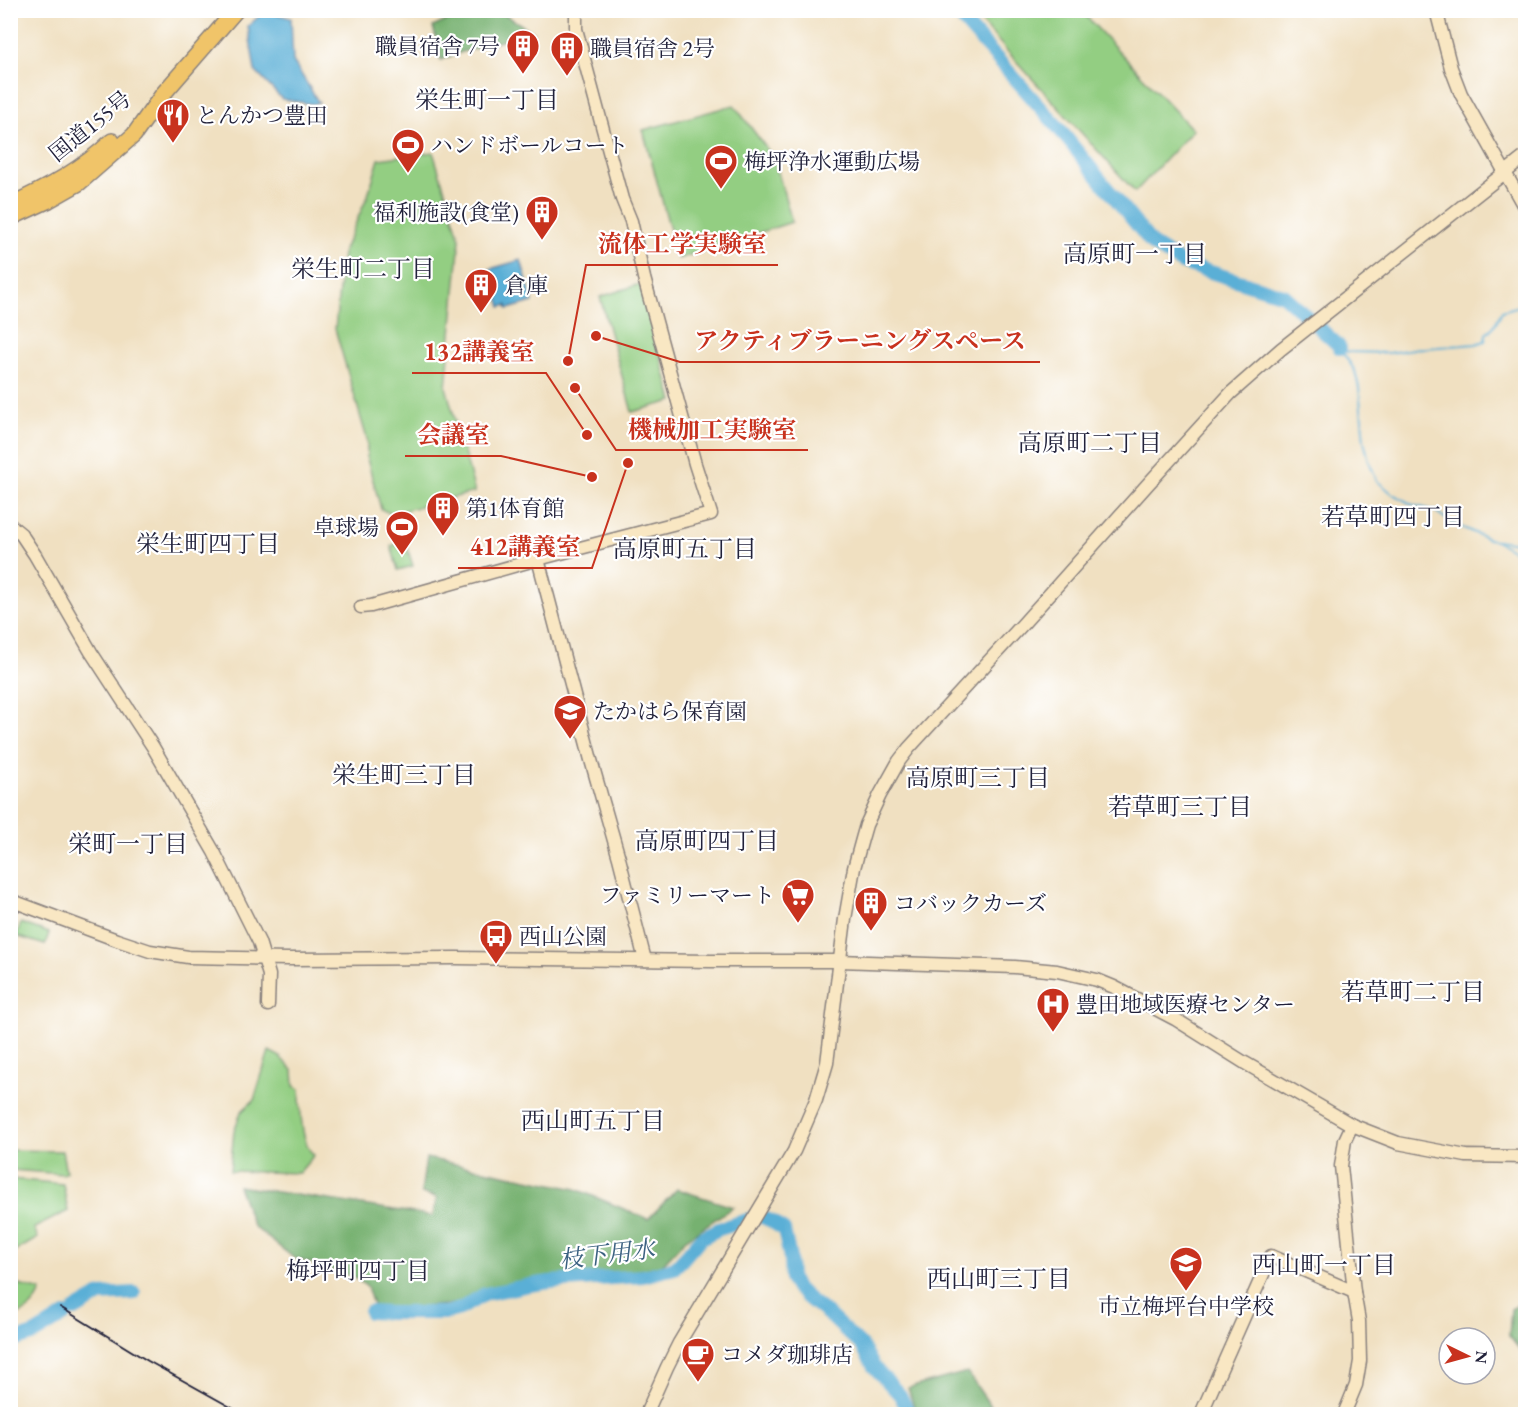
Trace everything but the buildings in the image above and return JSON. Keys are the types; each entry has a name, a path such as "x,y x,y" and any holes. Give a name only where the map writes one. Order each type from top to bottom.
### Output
{"highway":[{"name":"国道155号","path":"10,218 79,183 134,135 163,94 236,10"},
{"name":"国道155号","path":"10,206 80,167 106,147 163,94"}],"street":[{"path":"361,607 711,514 695,464 630,221 595,101 576,28 576,10"},
{"path":"1436,10 1451,68 1461,94 1526,210"},
{"path":"646,1414 679,1343 795,1151 816,1100 827,1063 839,961 854,868 876,803 899,760 1231,393 1281,349 1526,156"},
{"path":"10,525 21,534 35,555 91,652 153,747 214,852 259,942 269,975 268,1005"},
{"path":"538,559 645,960"},
{"path":"10,900 150,951 188,957 839,961 1016,967 1056,971 1097,980 1114,987 1175,1019 1352,1125 1398,1143 1430,1150 1466,1155 1526,1156"},
{"path":"1344,1414 1356,1385 1360,1361 1359,1321 1341,1166 1345,1140 1352,1125"},
{"path":"1201,1414 1271,1256 1354,1292"}],"green space":[{"path":"450,11 499,11 533,32 441,60 433,27 452,18"},
{"path":"972,11 1081,11 1193,130 1135,192"},
{"name":"梅坪浄水運動広場","path":"734,105 774,158 792,222 678,259 643,130"},
{"path":"433,152 460,239 446,387 475,492 391,514 381,509 367,459 367,439 335,329 343,252 368,195 379,159"},
{"path":"637,285 641,286 673,401 632,412 600,297"},
{"name":"卓球場","path":"405,541 413,566 398,570 391,546"},
{"path":"21,923 49,933 45,945 16,936"},
{"path":"269,1051 279,1056 293,1070 294,1086 300,1089 306,1143 314,1155 299,1173 230,1171 234,1131 241,1112 254,1100"},
{"path":"11,1150 62,1151 66,1172 63,1174 11,1170"},
{"path":"426,1158 576,1189 648,1219 677,1189 733,1207 685,1240 662,1265 589,1282 531,1280 480,1302 375,1311 367,1287 354,1277 294,1258 253,1226 238,1186 433,1216 437,1197 421,1193"},
{"path":"11,1179 63,1184 68,1211 34,1228 38,1238 11,1254"},
{"path":"10,1281 41,1291 30,1308 11,1318"},
{"path":"1519,1304 1525,1304 1525,1356 1509,1336 1511,1309"},
{"path":"967,1372 996,1414 916,1414 908,1388"}],"water":[{"path":"265,11 291,18 293,61 319,103 282,99 255,71 248,26"},
{"path":"521,260 533,302 508,309 507,305 501,307 490,269"}],"waterway":[{"path":"954,10 1056,125 1153,245 1182,263 1283,295 1340,348"},
{"path":"1340,348 1348,352 1389,353 1476,344 1485,341 1486,334 1494,326 1502,311 1526,304"},
{"path":"1340,348 1355,371 1364,441 1377,481 1393,494 1413,505 1435,511 1453,524 1488,539 1526,544"},
{"path":"1496,541 1526,558"},
{"name":"枝下用水","path":"370,1312 445,1313 460,1309 485,1294 530,1285 643,1276 674,1268 701,1238 719,1229 760,1216 784,1230 790,1258 791,1279 796,1287 862,1346 874,1367 900,1395 909,1414"},
{"name":"枝下用水","path":"75,1310 100,1295 134,1293"},
{"name":"枝下用水","path":"10,1342 34,1334 65,1315"}],"railway":[{"path":"60,1307 148,1361 243,1414"}],"place":[{"name":"職員宿舎 7号","path":"523,75"},
{"name":"職員宿舎 2号","path":"567,77"},
{"name":"とんかつ豊田","path":"173,144"},
{"name":"ハンドボールコート","path":"408,174"},
{"name":"梅坪浄水運動広場","path":"721,190"},
{"name":"福利施設(食堂)","path":"542,241"},
{"name":"倉庫","path":"481,314"},
{"name":"アクティブラーニングスペース","path":"596,336"},
{"name":"流体工学実験室","path":"568,361"},
{"name":"機械加工実験室","path":"575,388"},
{"name":"132講義室","path":"587,435"},
{"name":"412講義室","path":"628,463"},
{"name":"会議室","path":"592,477"},
{"name":"第1体育館","path":"443,537"},
{"name":"卓球場","path":"402,556"},
{"name":"たかはら保育園","path":"570,740"},
{"name":"ファミリーマート","path":"798,924"},
{"name":"コバックカーズ","path":"871,932"},
{"name":"西山公園","path":"496,965"},
{"name":"豊田地域医療センター","path":"1053,1033"},
{"name":"市立梅坪台中学校","path":"1186,1292"},
{"name":"コメダ珈琲店","path":"698,1383"}],"district":[{"name":"栄生町一丁目","path":"487,99"},
{"name":"高原町一丁目","path":"1135,253"},
{"name":"栄生町二丁目","path":"363,268"},
{"name":"高原町二丁目","path":"1090,442"},
{"name":"若草町四丁目","path":"1393,516"},
{"name":"栄生町四丁目","path":"208,543"},
{"name":"高原町五丁目","path":"685,548"},
{"name":"栄生町三丁目","path":"404,774"},
{"name":"高原町三丁目","path":"978,777"},
{"name":"若草町三丁目","path":"1180,806"},
{"name":"高原町四丁目","path":"707,840"},
{"name":"栄町一丁目","path":"128,843"},
{"name":"若草町二丁目","path":"1413,991"},
{"name":"西山町五丁目","path":"593,1120"},
{"name":"西山町一丁目","path":"1324,1264"},
{"name":"梅坪町四丁目","path":"358,1270"},
{"name":"西山町三丁目","path":"999,1278"}]}
